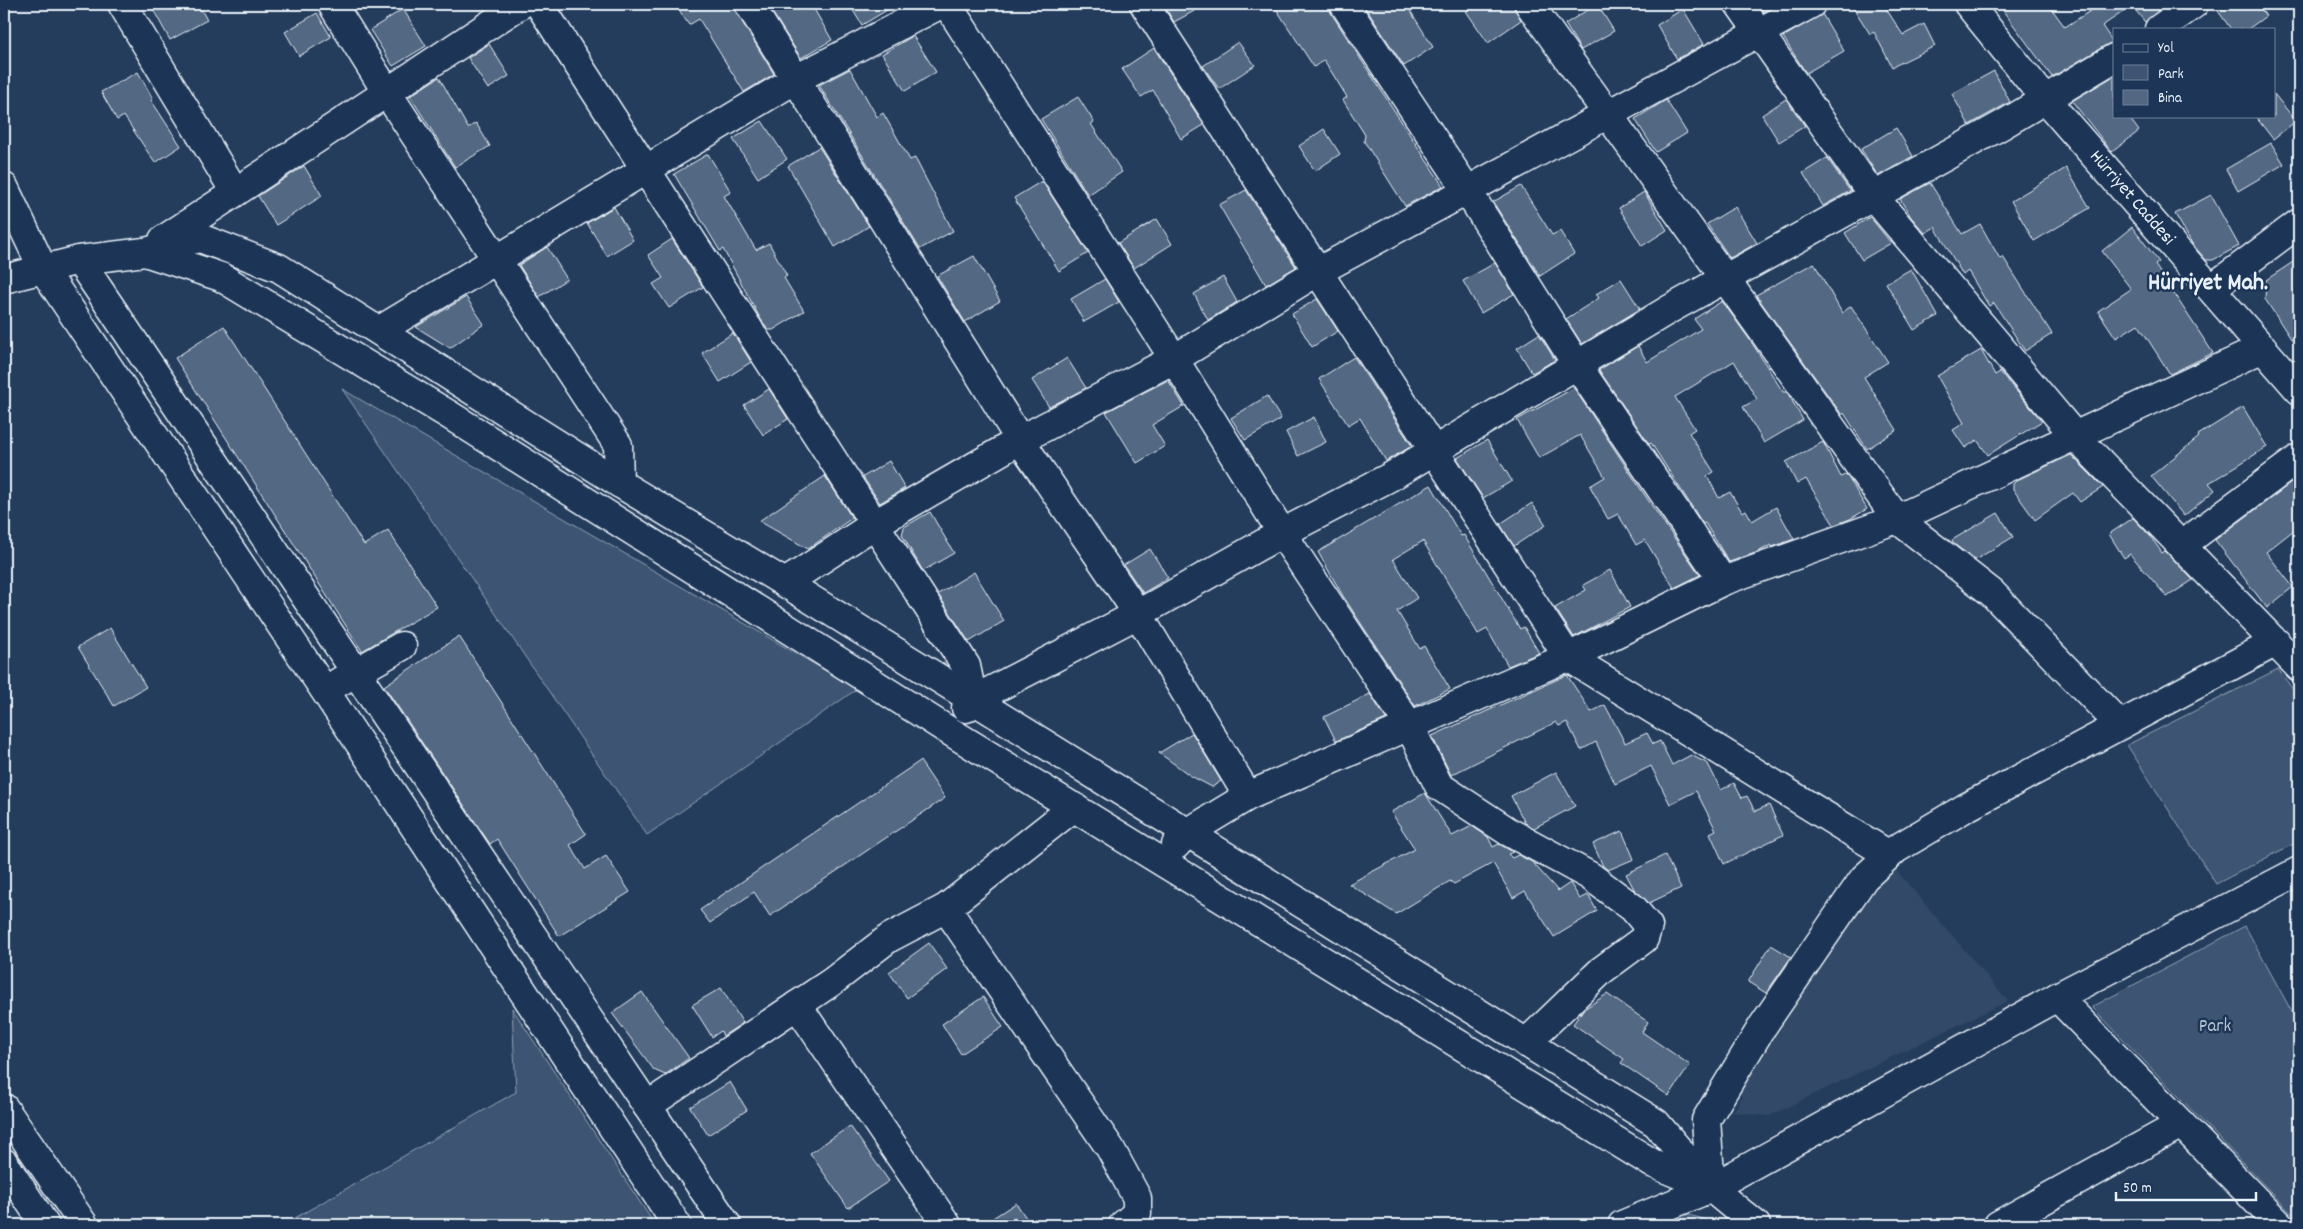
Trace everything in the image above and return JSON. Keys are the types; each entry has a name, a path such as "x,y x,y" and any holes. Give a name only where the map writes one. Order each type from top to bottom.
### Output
{"main road":[{"path":"122,4 234,192"},
{"path":"332,4 386,92 618,445 619,483"},
{"path":"145,252 521,4"},
{"path":"538,4 876,524 966,666 973,700"},
{"path":"749,4 1020,440 1138,614 1248,796"},
{"path":"380,330 496,258 796,79 940,4"},
{"path":"947,4 1174,359 1282,533 1409,725 1439,786 1509,832 1590,876 1633,908 1648,926 1644,939 1602,970 1526,1043"},
{"path":"1144,4 1568,657 1889,856"},
{"path":"1344,4 1467,190 1577,365 1723,581"},
{"path":"1529,4 1897,519 1992,593 2120,725"},
{"path":"1739,4 1874,196 2074,435 2299,667"},
{"path":"785,583 876,524 1020,440 1174,359 1317,272 1608,116 1811,4"},
{"name":"Hürriyet Caddesi","path":"1968,4 2045,98 2299,390"},
{"path":"2164,17 2194,4"},
{"path":"946,729 973,700 1138,614 1282,533 1390,477 1725,278 1874,196 2113,59"},
{"path":"4,187 43,270 325,691 677,1225"},
{"path":"2212,288 2299,223"},
{"path":"4,279 79,260 145,252 200,238 279,268 380,330 619,483 785,583 1656,1123 1711,1188 1756,1225"},
{"path":"145,252 221,277 451,416 946,729 1652,1163 1711,1188"},
{"path":"79,260 727,1225"},
{"path":"1161,860 1187,833 1248,796 1568,657 1723,581 1897,519 2263,348"},
{"path":"2182,545 2299,458"},
{"path":"1711,1188 1706,1120 1762,1027 1859,886 1896,849 1965,808 2276,642"},
{"path":"325,691 402,646"},
{"path":"647,1106 833,982 889,938 946,908 1074,807"},
{"path":"1622,1225 1711,1188 2057,997 2299,871"},
{"path":"946,908 1110,1148 1138,1198 1137,1213 1123,1225"},
{"path":"2057,997 2280,1225"},
{"path":"797,1005 946,1225"},
{"path":"4,1108 84,1225"},
{"path":"1998,1225 2033,1218 2181,1124"},
{"path":"4,1163 45,1225"}],"shaded area":[{"path":"1890,863 2008,1001 1769,1116 1733,1112 1743,1097 1737,1093"}],"green space":[{"path":"342,389 857,689 647,835"},
{"path":"2278,669 2299,698 2299,841 2216,884 2127,745"},
{"name":"Park","path":"2245,926 2299,1025 2299,1221 2092,1007"},
{"path":"512,1008 655,1225 301,1225 295,1218 516,1092"},
{"path":"1681,1213 1704,1219 1714,1225 1670,1225"}],"building":[{"path":"150,4 198,4 207,20 170,40"},
{"path":"675,4 734,4 736,12 774,74 744,92 699,19 689,25"},
{"path":"767,4 811,4 832,40 801,58"},
{"path":"849,4 897,4 862,25"},
{"path":"1163,4 1207,4 1174,22"},
{"path":"1273,4 1329,4 1331,13 1443,186 1405,206 1364,141 1365,135 1343,100 1347,97 1324,60 1314,67"},
{"path":"1363,4 1406,4 1433,47 1404,66"},
{"path":"1477,4 1512,4 1521,20 1488,43 1466,11"},
{"path":"1597,4 1614,31 1581,50 1565,24"},
{"path":"1758,4 1779,4 1764,12"},
{"path":"1851,4 1883,4 1903,35 1924,24 1935,46 1892,67 1874,32 1870,34"},
{"path":"1998,4 2048,4 2065,27 2101,4 2152,4 2158,11 2145,22 2132,6 2102,26 2113,42 2052,77"},
{"path":"2213,4 2257,4 2266,16 2249,28 2230,28"},
{"path":"403,9 426,46 393,66 370,30"},
{"path":"1683,9 1704,44 1677,59 1657,25"},
{"path":"317,13 331,37 299,56 285,32"},
{"path":"1822,14 1844,51 1806,73 1783,37"},
{"path":"913,36 936,72 905,91 882,54"},
{"path":"1238,42 1255,65 1219,89 1203,66"},
{"path":"489,44 509,76 488,89 468,58"},
{"path":"1154,48 1204,125 1181,139 1153,90 1141,97 1122,69"},
{"path":"850,69 877,117 883,113 910,160 915,158 953,231 920,249 819,85"},
{"path":"1994,71 2010,102 1969,125 1952,94"},
{"path":"138,72 153,99 151,100 181,146 155,163 124,116 117,120 101,92"},
{"path":"439,77 468,128 476,123 490,146 455,167 410,96"},
{"path":"2113,77 2113,118 2129,118 2139,131 2112,152 2072,101"},
{"path":"2276,96 2296,121 2273,139 2257,118 2276,118"},
{"path":"1078,97 1094,122 1091,124 1122,172 1088,195 1041,119"},
{"path":"1786,99 1805,126 1779,142 1762,115"},
{"path":"1666,100 1687,133 1656,152 1635,119"},
{"path":"762,121 787,159 758,178 733,139"},
{"path":"1896,128 1913,156 1878,176 1861,149"},
{"path":"1324,129 1340,154 1315,171 1299,146"},
{"path":"2271,143 2284,164 2238,191 2226,169"},
{"path":"819,147 869,226 835,247 788,166"},
{"path":"708,154 731,192 724,196 756,250 769,243 787,276 784,278 804,311 773,330 768,330 760,318 723,249 720,251 674,174"},
{"path":"1827,158 1850,191 1823,206 1803,173"},
{"path":"304,166 322,196 276,225 258,196"},
{"path":"2066,168 2090,208 2034,241 2011,201"},
{"path":"1042,181 1088,253 1059,271 1014,198"},
{"path":"1930,183 1962,234 1980,224 2000,259 2003,257 2052,334 2025,351 1994,303 1989,306 1968,271 1963,275 1935,227 1925,233 1911,217 1900,199"},
{"path":"1521,186 1552,235 1560,231 1574,254 1540,276 1493,202"},
{"path":"1246,190 1296,267 1266,285 1219,205"},
{"path":"1644,192 1667,230 1642,246 1619,208"},
{"path":"2211,195 2239,246 2213,260 2206,260 2193,245 2175,214"},
{"path":"614,207 633,240 607,256 587,223"},
{"path":"1735,207 1757,243 1730,258 1707,224"},
{"path":"1870,217 1891,243 1862,260 1845,233"},
{"path":"1157,219 1172,244 1134,268 1118,243"},
{"path":"2132,227 2159,262 2155,265 2213,353 2170,374 2138,324 2116,338 2098,311 2131,289 2102,251"},
{"path":"672,239 703,287 669,308 653,284 663,278 648,255"},
{"path":"547,247 567,279 539,297 519,265"},
{"path":"974,256 1000,301 965,322 937,276"},
{"path":"2299,258 2299,351 2265,299 2266,280"},
{"path":"1495,263 1514,294 1481,313 1463,281"},
{"path":"1814,263 1842,313 1851,306 1888,362 1864,377 1897,430 1867,449 1844,413 1842,415 1756,295"},
{"path":"1911,269 1938,316 1914,330 1886,283"},
{"path":"1223,277 1237,302 1208,320 1194,294"},
{"path":"1105,279 1119,302 1084,322 1071,299"},
{"path":"1621,279 1640,309 1582,344 1566,319 1599,298 1596,294"},
{"path":"466,297 484,324 450,348 416,327"},
{"path":"1317,299 1338,331 1312,347 1292,314"},
{"path":"1722,301 1752,343 1783,392 1787,392 1803,420 1764,443 1743,407 1757,399 1734,361 1675,397 1695,429 1689,433 1714,472 1707,476 1719,498 1730,492 1742,512 1746,510 1752,521 1776,507 1794,539 1772,547 1771,545 1758,552 1729,562 1651,443 1649,444 1599,370 1638,346 1647,362 1701,329 1694,319"},
{"path":"224,326 364,545 388,530 437,607 362,651 175,358"},
{"path":"733,333 751,362 720,382 702,353"},
{"path":"1539,334 1555,360 1532,373 1517,348"},
{"path":"1981,350 1995,375 2000,372 2042,421 1988,455 1977,440 1965,448 1953,430 1964,423 1937,376"},
{"path":"1354,357 1412,446 1386,461 1360,418 1348,425 1319,379"},
{"path":"1067,358 1086,388 1049,407 1032,380"},
{"path":"1168,380 1184,406 1152,425 1165,446 1137,463 1106,412"},
{"path":"1574,388 1700,575 1674,588 1645,540 1636,545 1618,514 1608,519 1590,486 1605,477 1580,435 1539,458 1517,420"},
{"path":"769,389 788,419 763,435 744,405"},
{"path":"1267,396 1281,419 1245,440 1231,418"},
{"path":"2243,407 2267,447 2209,483 2215,490 2184,516 2151,476 2199,437 2198,435"},
{"path":"1314,417 1326,442 1298,456 1286,432"},
{"path":"1487,440 1512,481 1483,498 1457,458"},
{"path":"1823,442 1841,477 1846,474 1867,509 1850,519 1834,525 1806,479 1797,484 1786,462"},
{"path":"2071,455 2103,487 2080,502 2073,493 2035,520 2013,489 2013,484 2017,480"},
{"path":"889,461 905,488 880,503 863,477"},
{"path":"825,476 852,518 808,549 759,521"},
{"path":"2299,477 2299,526 2266,552 2293,587 2267,608 2215,540"},
{"path":"1431,485 1461,536 1464,535 1520,629 1524,627 1539,653 1508,666 1487,629 1478,634 1423,541 1393,559 1417,598 1397,611 1420,649 1424,646 1450,689 1415,706 1343,596 1318,552"},
{"path":"1532,503 1546,525 1514,546 1500,524"},
{"path":"930,512 954,553 923,571 902,535 904,527"},
{"path":"1998,513 2013,537 1975,560 1954,544 1952,540"},
{"path":"2133,518 2151,537 2162,553 2165,551 2193,580 2167,597 2130,554 2124,558 2109,534"},
{"path":"1150,549 1168,578 1143,593 1124,565"},
{"path":"1610,570 1630,607 1574,637 1555,608 1586,590 1583,585"},
{"path":"974,572 1004,621 969,642 938,594"},
{"path":"110,628 146,687 114,706 78,647"},
{"path":"459,636 586,834 570,845 585,869 606,856 630,892 559,936 497,839 490,844 384,686"},
{"path":"1567,675 1591,712 1605,705 1625,743 1647,733 1653,744 1660,741 1672,765 1691,755 1708,764 1721,790 1734,783 1742,798 1747,796 1755,811 1769,805 1783,835 1724,864 1710,833 1716,830 1696,791 1670,804 1651,766 1615,784 1596,742 1581,750 1567,722 1559,726 1556,722 1451,775 1432,736"},
{"path":"1370,694 1386,719 1336,741 1324,717"},
{"path":"1192,733 1221,781 1212,787 1191,776 1159,753"},
{"path":"920,761 945,798 770,916 754,892 710,923 700,910"},
{"path":"1556,772 1575,806 1534,828 1525,823 1511,796"},
{"path":"1425,793 1452,836 1472,826 1488,837 1493,847 1499,844 1513,852 1508,854 1512,858 1518,855 1532,862 1558,891 1570,883 1580,899 1588,895 1597,911 1554,937 1525,891 1513,898 1493,863 1454,884 1450,881 1396,914 1349,884 1415,849 1391,812"},
{"path":"1622,831 1634,859 1608,870 1603,866 1593,844"},
{"path":"1665,855 1681,888 1649,903 1634,889 1626,874"},
{"path":"929,943 947,969 907,998 889,972"},
{"path":"1771,945 1791,957 1766,993 1748,982"},
{"path":"721,988 743,1023 723,1036 721,1031 712,1037 692,1005"},
{"path":"642,992 689,1058 665,1075 654,1070 612,1013"},
{"path":"1607,994 1648,1022 1642,1032 1690,1065 1669,1096 1621,1063 1624,1059 1573,1024 1584,1009"},
{"path":"983,997 1003,1027 961,1054 942,1024"},
{"path":"730,1082 747,1110 708,1135 690,1107"},
{"path":"850,1126 889,1181 848,1208 810,1153"},
{"path":"1016,1203 1031,1225 982,1225"}],"district":[{"name":"Hürriyet Mah.","path":"2208,284"}]}
